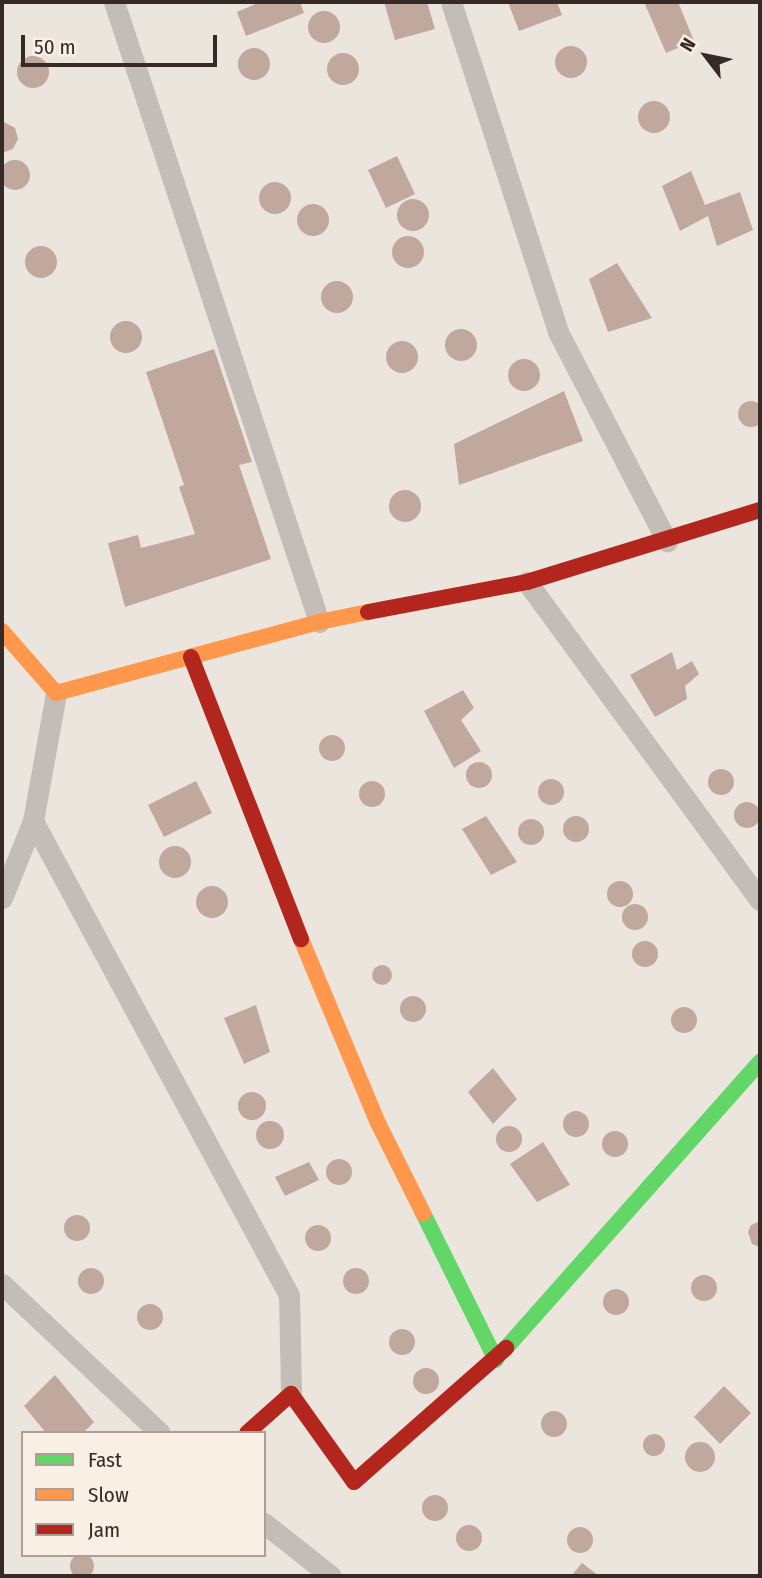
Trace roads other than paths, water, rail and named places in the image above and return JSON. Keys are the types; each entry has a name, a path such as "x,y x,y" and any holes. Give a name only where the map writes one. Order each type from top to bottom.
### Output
{"street":[{"path":"114,2 319,622"},
{"path":"452,2 558,332 667,541"},
{"path":"56,693 319,622 527,582 667,541 760,510"},
{"path":"527,582 760,900"},
{"path":"2,631 56,693"},
{"path":"191,657 322,993 378,1123 496,1360"},
{"path":"2,898 33,821 56,693"},
{"path":"33,821 289,1295 291,1394 355,1482 496,1360 760,1062"},
{"path":"2,1284 158,1431"},
{"path":"249,1431 291,1394"},
{"path":"266,1525 331,1576"}]}
